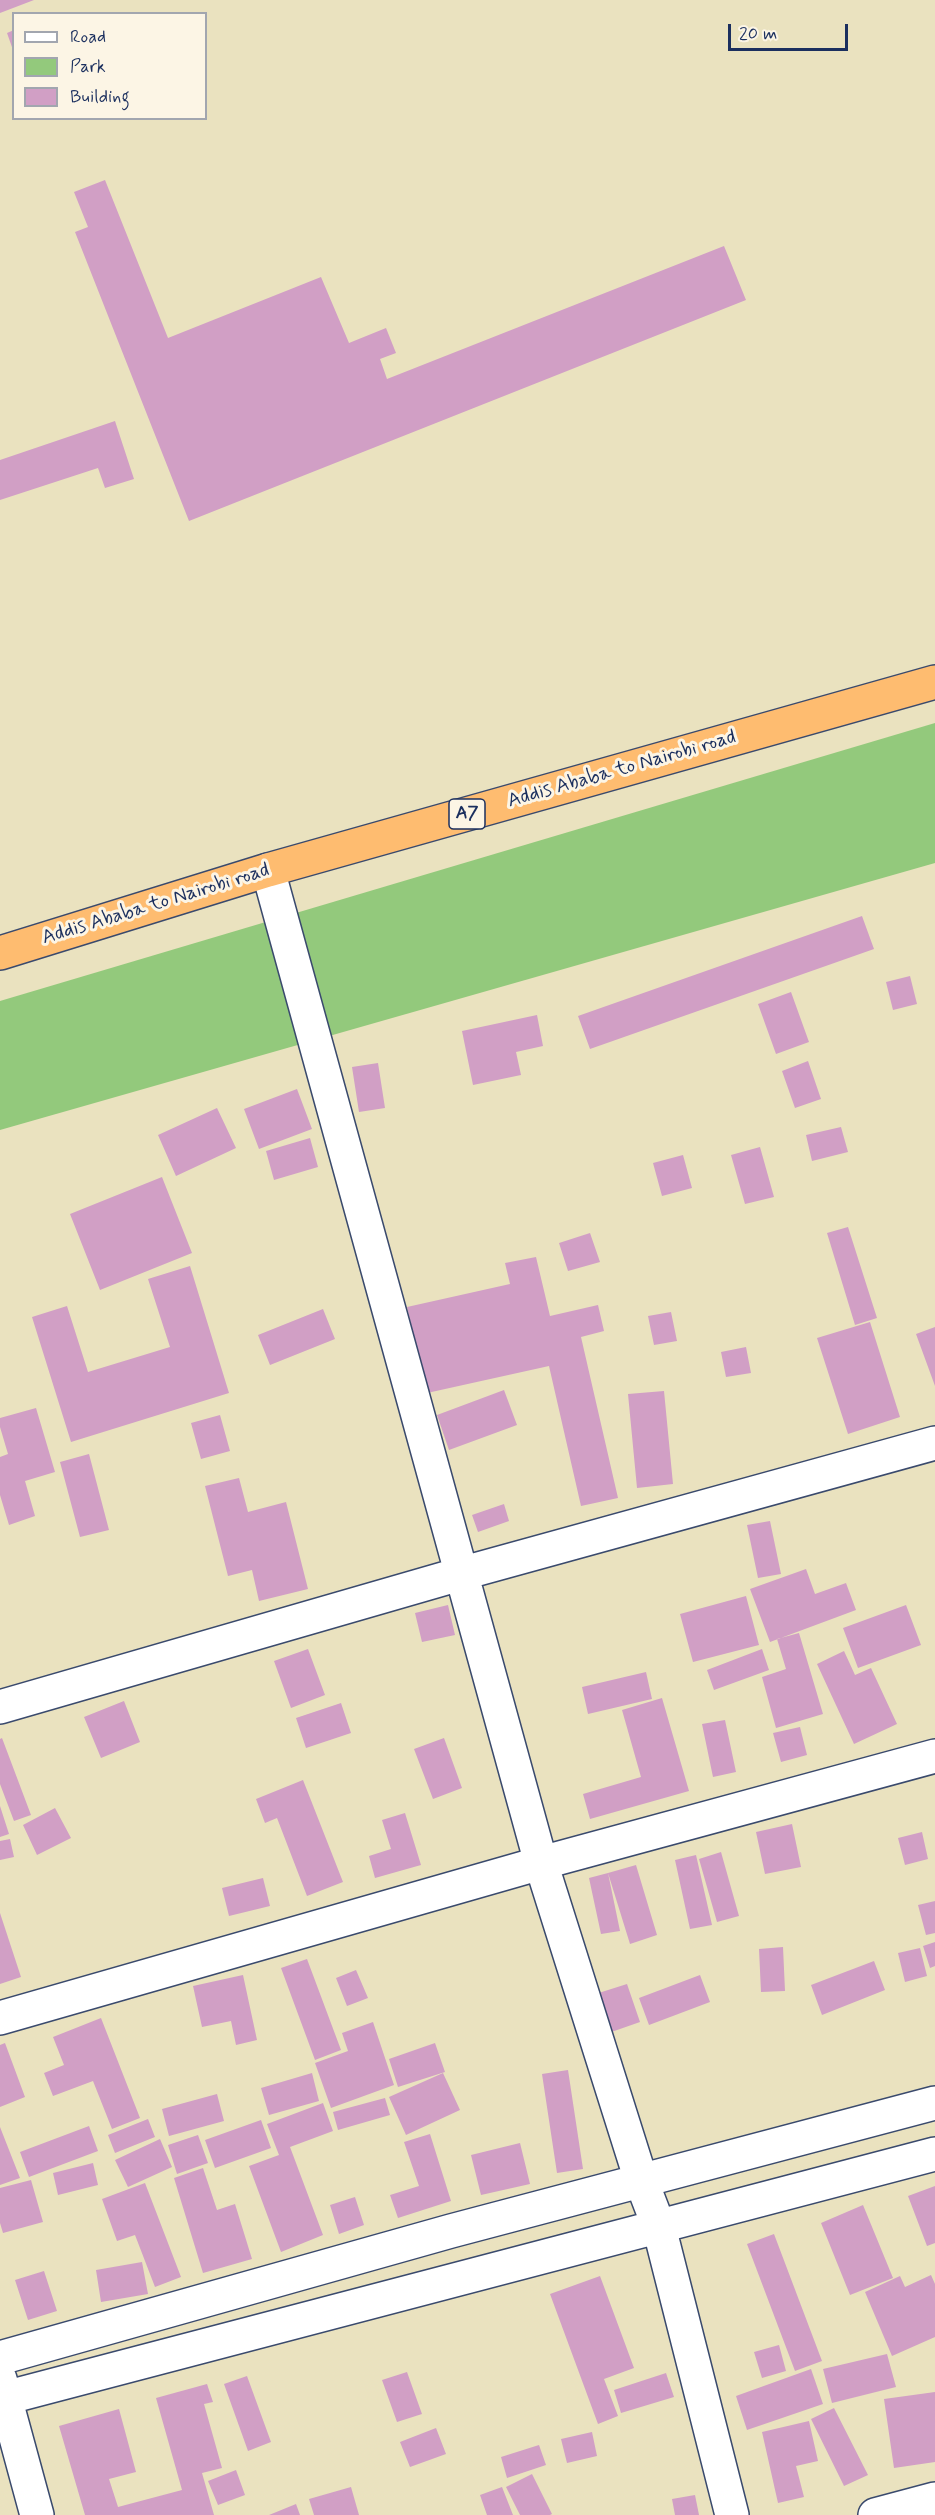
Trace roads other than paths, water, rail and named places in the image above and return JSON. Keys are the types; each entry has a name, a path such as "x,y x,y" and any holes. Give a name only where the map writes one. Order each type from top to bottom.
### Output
{"highway":[{"name":"Addis Ababa to Nairobi road","path":"0,953 268,870 935,682"}],"street":[{"path":"268,870 541,1863 641,2180 659,2227 732,2515"},
{"path":"0,1707 460,1574 935,1443"},
{"path":"0,2018 541,1863 935,1756"},
{"path":"0,2358 451,2231 935,2103"},
{"path":"37,2515 2,2392 659,2227 935,2154"},
{"path":"875,2515 935,2499"}]}
